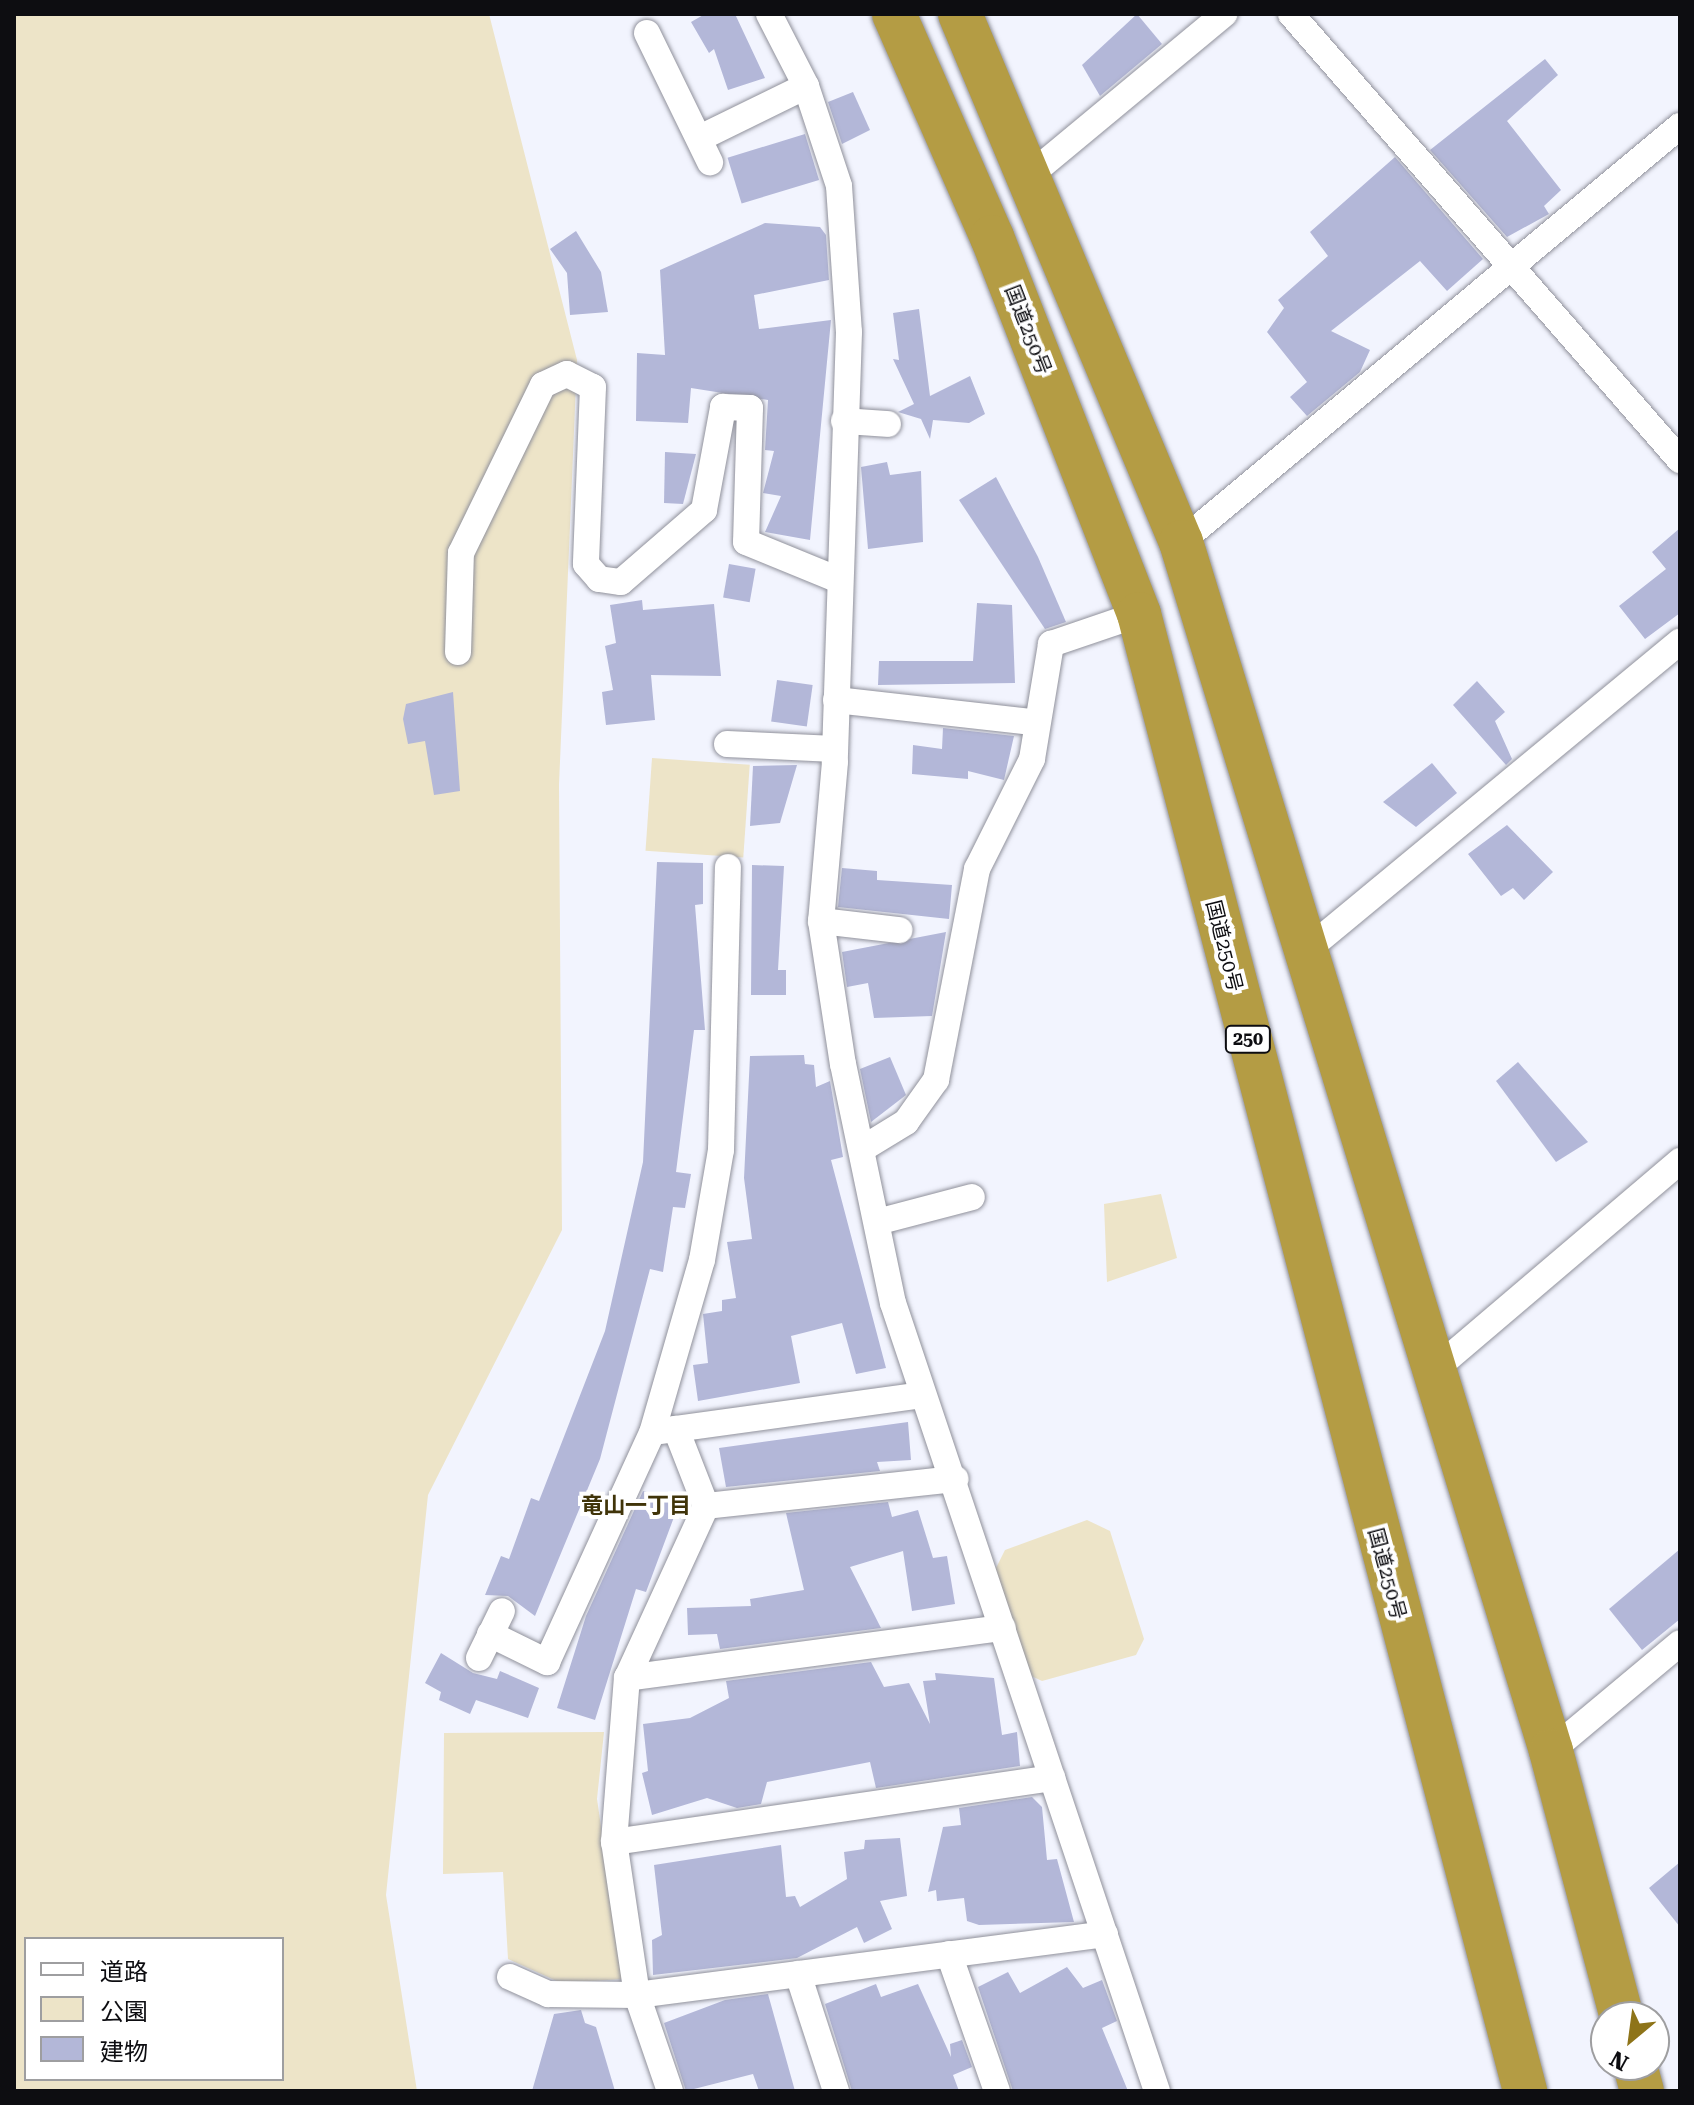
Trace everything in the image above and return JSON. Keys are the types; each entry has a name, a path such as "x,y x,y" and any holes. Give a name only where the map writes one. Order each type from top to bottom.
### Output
{"highway":[{"name":"国道250号","path":"894,14 992,237 1139,614 1525,2091"},
{"path":"960,14 1181,542 1307,950 1432,1372 1551,1751 1618,2001"}],"street":[{"path":"769,14 806,86 839,186 849,332 836,579 835,749 821,921 862,1149 877,1222 922,1395 956,1479 1157,2091"},
{"path":"1029,176 1224,14"},
{"path":"1291,14 1516,265 1680,460"},
{"path":"647,33 705,150 806,86"},
{"path":"1181,542 1680,126"},
{"path":"458,652 461,553 543,385 567,374 593,387 586,564 599,579 621,582 704,510 723,407 750,408 746,542 836,579"},
{"path":"844,421 888,424"},
{"path":"862,1149 906,1122 936,1080 977,869 1032,759 1033,722 1051,644 1139,614"},
{"path":"1307,950 1680,641"},
{"path":"836,700 1033,722"},
{"path":"727,744 835,749"},
{"path":"479,1658 496,1623 547,1662 664,1431 702,1260 721,1150 728,867"},
{"path":"821,921 899,930"},
{"path":"1432,1372 1680,1161"},
{"path":"877,1222 972,1197"},
{"path":"664,1431 922,1395"},
{"path":"664,1431 706,1506"},
{"path":"706,1506 956,1479"},
{"path":"670,2091 637,1995 614,1842 627,1678 706,1506"},
{"path":"627,1678 1003,1628"},
{"path":"1551,1751 1680,1643"},
{"path":"614,1842 1052,1778"},
{"path":"510,1977 548,1994 637,1995 1105,1934"},
{"path":"949,1954 997,2091"},
{"path":"798,1974 836,2091"}],"green space":[{"path":"14,14 489,14 577,360 559,785 562,1230 428,1495 386,1895 417,2091 14,2091"},
{"path":"652,758 750,765 743,858 646,851"},
{"path":"1161,1194 1177,1258 1107,1282 1104,1204"},
{"path":"1087,1520 1110,1531 1144,1639 1136,1655 1042,1681 1025,1673 992,1576 1005,1550"},
{"path":"604,1732 597,1799 623,1979 561,1983 508,1959 503,1872 443,1874 444,1733"}],"building":[{"path":"705,14 735,14 765,78 728,90 714,49 709,53 691,22"},
{"path":"1137,14 1162,44 1100,96 1082,65"},
{"path":"1545,59 1558,75 1507,121 1561,190 1544,206 1549,214 1507,237 1430,150"},
{"path":"853,92 870,130 842,144 828,102"},
{"path":"805,134 819,180 742,204 728,158"},
{"path":"1395,157 1483,259 1447,291 1420,261 1331,331 1370,350 1360,372 1307,416 1290,397 1307,382 1267,332 1284,308 1278,300 1328,256 1310,232"},
{"path":"765,223 820,227 826,235 829,280 754,295 759,329 831,320 810,540 765,532 781,496 763,493 774,451 765,450 768,400 691,388 688,423 636,421 637,353 665,355 660,270"},
{"path":"576,231 601,272 608,312 570,315 567,273 550,249"},
{"path":"919,309 930,396 970,376 985,414 969,423 933,420 930,439 921,419 898,412 914,404 893,359 899,360 893,313"},
{"path":"665,452 696,454 683,504 664,503"},
{"path":"887,462 890,475 921,471 923,542 868,549 861,467"},
{"path":"996,477 1038,557 1066,622 1045,629 959,500"},
{"path":"1680,528 1680,613 1645,639 1619,606 1666,569 1652,552"},
{"path":"729,564 756,569 750,602 723,597"},
{"path":"642,600 643,610 714,604 721,676 651,675 655,720 606,725 602,692 613,690 605,646 616,643 610,605"},
{"path":"977,603 1012,605 1015,683 878,685 879,661 973,661"},
{"path":"777,680 813,685 807,727 771,722"},
{"path":"1477,681 1505,712 1495,721 1512,759 1506,765 1453,705"},
{"path":"453,692 460,791 434,795 425,741 408,744 403,719 406,704"},
{"path":"943,728 1014,736 1004,780 968,771 968,779 912,774 913,745 942,749"},
{"path":"1432,763 1457,793 1416,827 1383,802"},
{"path":"797,765 780,823 750,826 753,766"},
{"path":"1507,825 1553,872 1524,900 1513,888 1501,896 1468,854"},
{"path":"657,862 703,863 703,904 695,905 705,1030 694,1030 676,1172 691,1174 685,1208 673,1207 663,1272 650,1269 600,1459 535,1616 508,1596 485,1595 501,1556 509,1559 531,1498 539,1501 605,1331 643,1162"},
{"path":"752,865 784,866 778,970 786,970 786,995 751,995"},
{"path":"842,868 877,871 877,880 952,885 949,919 838,907"},
{"path":"946,932 932,1016 874,1018 868,983 847,987 842,952"},
{"path":"804,1055 805,1064 814,1065 816,1087 830,1081 843,1157 831,1160 886,1368 856,1374 842,1323 791,1336 800,1383 698,1401 693,1365 708,1363 703,1314 722,1311 722,1300 736,1298 727,1242 752,1239 744,1178 750,1056"},
{"path":"890,1057 906,1095 871,1122 860,1069"},
{"path":"1518,1062 1588,1142 1556,1162 1496,1081"},
{"path":"908,1422 911,1460 877,1462 880,1471 726,1487 719,1448"},
{"path":"643,1491 680,1501 646,1592 636,1589 595,1720 557,1708 586,1616"},
{"path":"888,1502 892,1517 918,1510 933,1558 947,1556 955,1604 912,1611 903,1551 850,1567 881,1628 720,1649 717,1634 688,1635 687,1608 751,1606 750,1599 804,1590 786,1513"},
{"path":"1680,1549 1680,1619 1642,1650 1609,1609"},
{"path":"441,1653 473,1673 497,1679 500,1671 539,1688 528,1718 476,1700 470,1714 439,1700 441,1692 425,1683"},
{"path":"871,1662 884,1687 909,1683 930,1724 923,1681 936,1680 935,1673 994,1678 1002,1735 1017,1732 1020,1766 876,1788 870,1762 767,1782 761,1804 737,1808 707,1798 652,1815 642,1773 648,1771 643,1724 690,1718 729,1698 726,1681"},
{"path":"1032,1797 1042,1807 1047,1860 1057,1859 1074,1922 979,1925 967,1921 964,1898 937,1901 936,1890 928,1892 943,1827 961,1825 959,1808"},
{"path":"900,1838 907,1896 880,1901 892,1929 864,1943 857,1927 797,1958 653,1975 652,1940 662,1935 654,1865 781,1845 786,1897 795,1896 800,1907 847,1879 844,1852 864,1849 865,1840"},
{"path":"1680,1862 1680,1927 1649,1888"},
{"path":"1067,1967 1083,1988 1102,1980 1117,2021 1102,2028 1128,2091 1013,2091 978,1987 1008,1972 1020,1993"},
{"path":"876,1984 881,1997 918,1984 951,2057 950,2044 962,2040 972,2067 953,2075 959,2091 852,2091 825,2004"},
{"path":"768,1994 795,2091 759,2091 753,2074 686,2091 664,2023 725,2000"},
{"path":"581,2010 585,2023 596,2027 615,2091 532,2091 554,2014"}],"district":[{"name":"竜山一丁目","path":"636,1506"}]}
